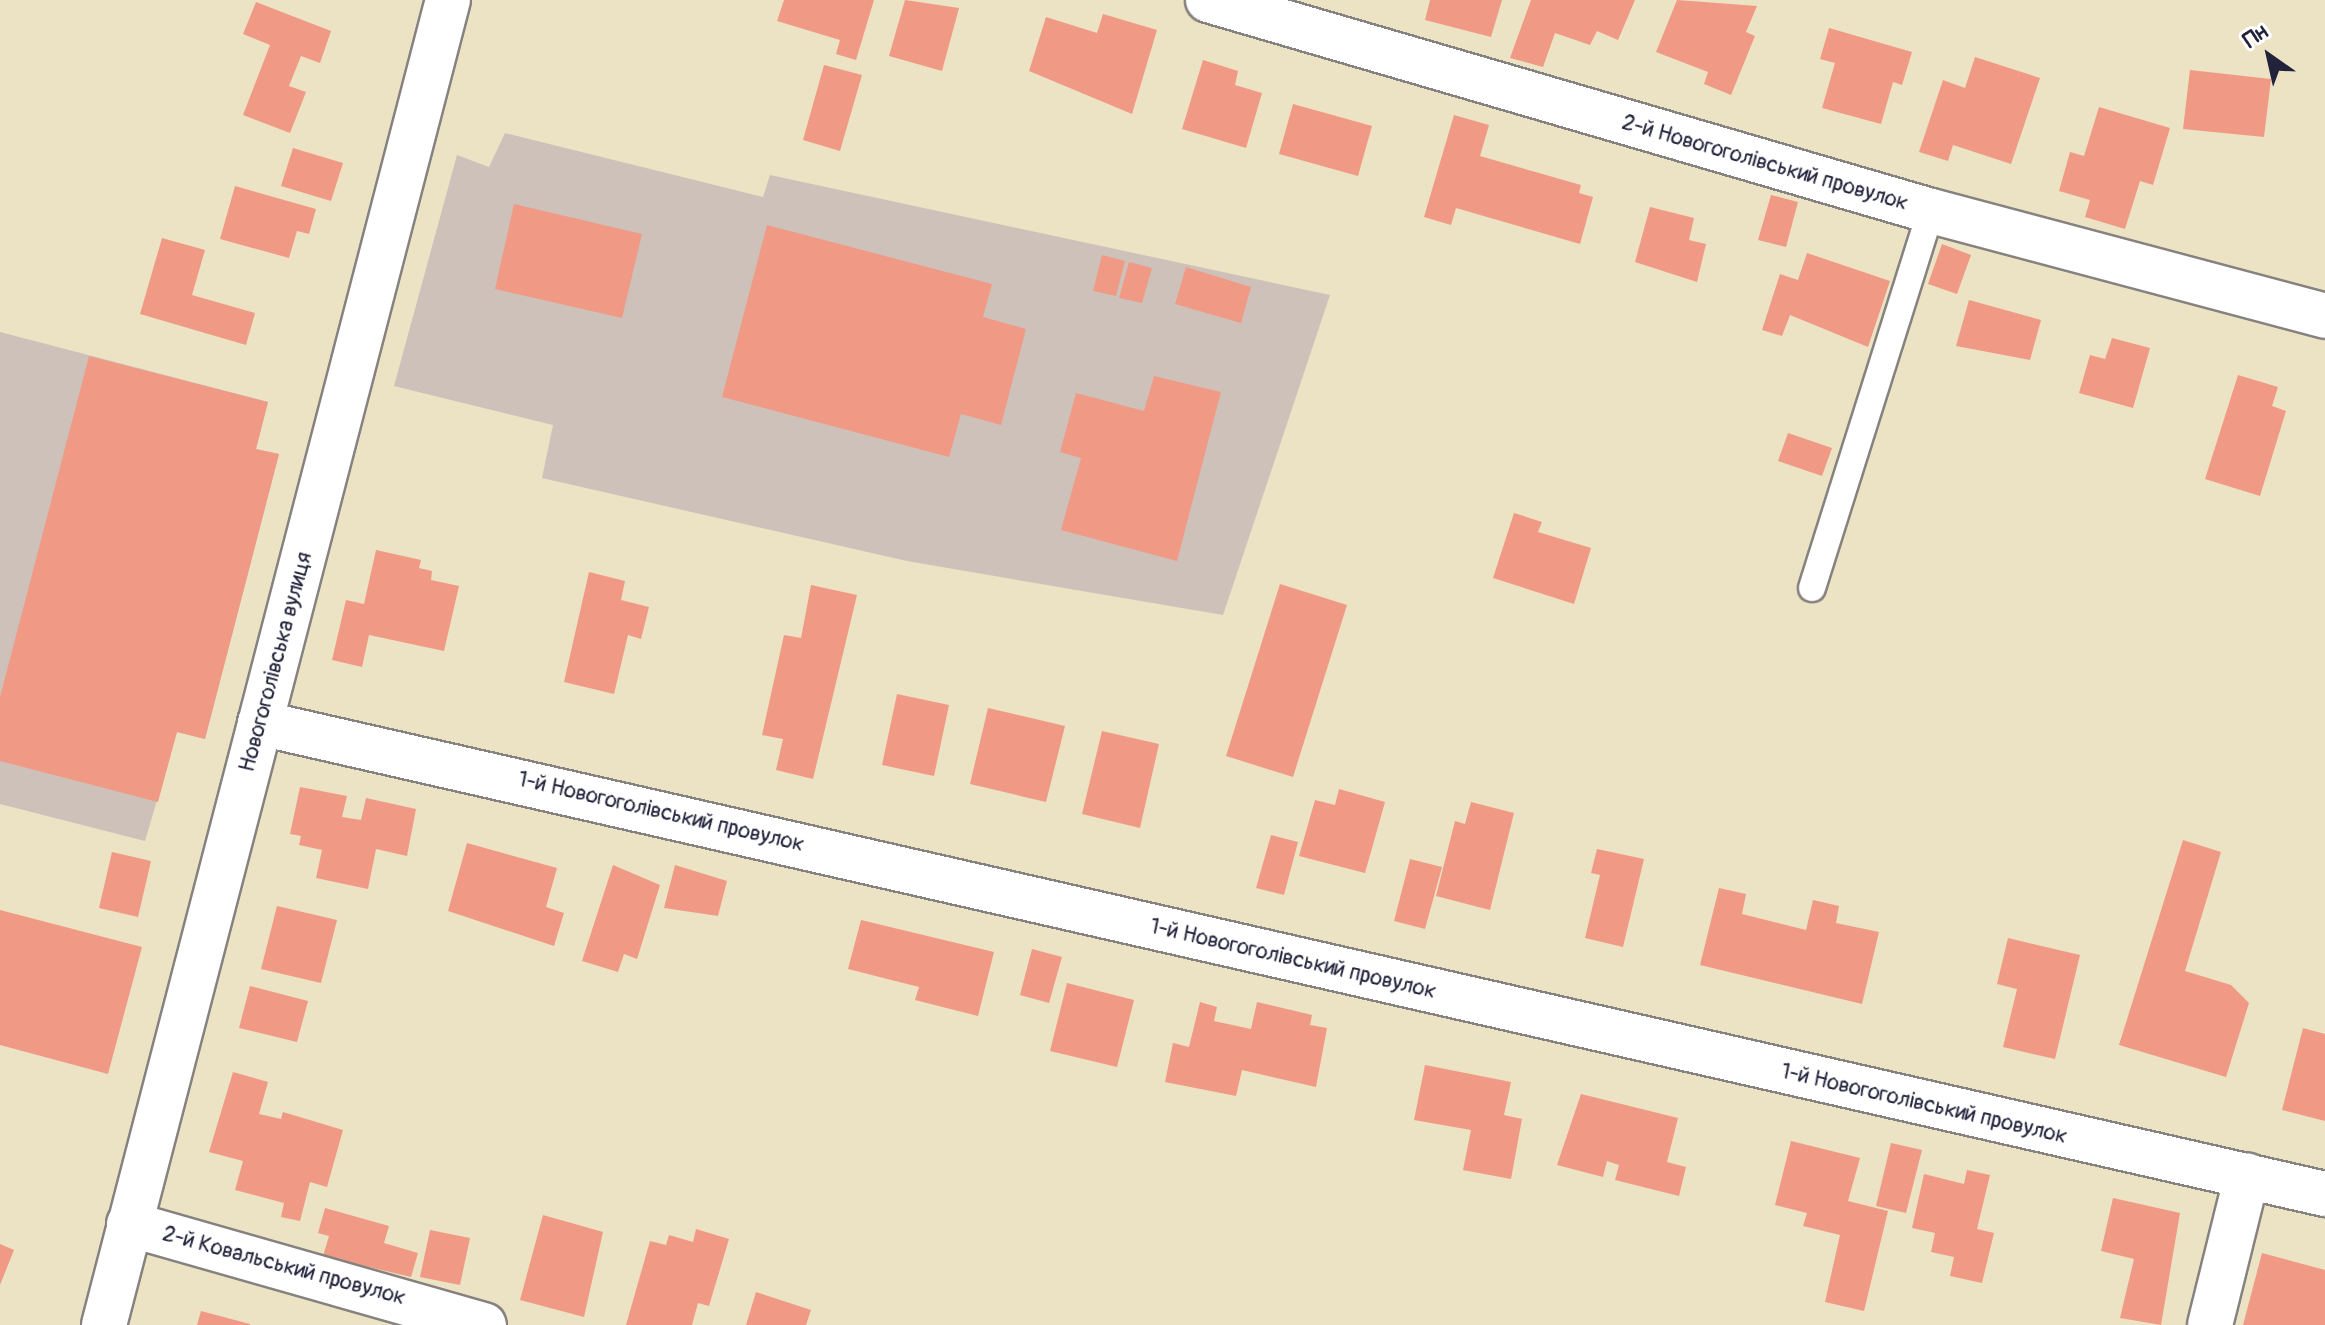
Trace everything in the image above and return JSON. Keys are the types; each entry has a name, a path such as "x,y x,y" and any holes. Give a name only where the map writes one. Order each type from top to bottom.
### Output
{"street":[{"name":"Новогоголівська вулиця","path":"104,1325 448,0"},
{"name":"2-й Новогоголівський провулок","path":"1208,0 1931,211 2325,316"},
{"name":"1-й Новогоголівський провулок","path":"260,723 2325,1194"},
{"path":"2210,1325 2247,1176"},
{"name":"2-й Ковальський провулок","path":"129,1224 484,1325"}],"lane":[{"path":"1812,588 1931,211"}],"shaded area":[{"path":"505,133 763,197 770,175 1330,295 1223,615 907,561 542,478 553,425 394,386 457,155 489,167"},
{"path":"0,332 268,402 256,449 279,454 205,739 177,732 145,841 0,804"}],"building":[{"path":"784,0 874,0 856,60 836,54 840,40 777,21"},
{"path":"905,0 959,8 942,71 889,56"},
{"path":"1430,0 1502,0 1491,37 1425,20"},
{"path":"1531,0 1635,0 1618,40 1597,31 1590,45 1555,33 1543,67 1510,58"},
{"path":"1677,0 1757,6 1746,32 1755,36 1731,95 1704,84 1708,72 1656,52"},
{"path":"256,2 331,31 320,63 301,56 289,86 306,92 290,133 243,115 270,45 243,34"},
{"path":"1103,14 1157,30 1132,114 1029,71 1046,17 1097,33"},
{"path":"1829,28 1912,52 1902,85 1893,82 1881,124 1822,108 1835,63 1820,59"},
{"path":"1975,57 2040,78 2011,164 1953,145 1948,161 1919,152 1943,80 1965,88"},
{"path":"1203,60 1238,71 1235,85 1262,93 1246,148 1182,129"},
{"path":"824,65 862,75 840,151 803,140"},
{"path":"2190,70 2271,79 2264,137 2183,129"},
{"path":"1293,104 1372,126 1358,176 1279,154"},
{"path":"2099,107 2170,128 2153,185 2140,181 2125,229 2085,217 2090,200 2059,191 2070,152 2084,156"},
{"path":"1454,115 1489,125 1480,156 1581,185 1579,193 1593,197 1580,244 1456,208 1451,225 1424,217"},
{"path":"293,148 343,163 331,201 281,186"},
{"path":"235,186 316,209 309,234 297,231 289,258 220,239"},
{"path":"1771,195 1798,202 1786,247 1758,240"},
{"path":"514,204 642,234 622,318 495,289"},
{"path":"1650,207 1694,218 1689,240 1706,244 1697,282 1635,262"},
{"path":"767,225 992,284 983,317 1026,329 1001,425 961,414 949,457 722,397"},
{"path":"162,238 205,250 192,295 255,313 246,345 140,314"},
{"path":"1942,244 1971,255 1957,294 1928,284"},
{"path":"1807,253 1890,281 1868,347 1790,315 1782,336 1762,330 1780,274 1798,280"},
{"path":"1102,255 1125,261 1116,296 1093,291"},
{"path":"1129,262 1152,268 1142,303 1119,298"},
{"path":"1186,267 1251,287 1241,323 1175,304"},
{"path":"1969,300 2041,320 2030,360 1956,346"},
{"path":"2112,338 2150,348 2133,408 2079,393 2090,355 2105,359"},
{"path":"89,356 268,402 256,449 279,454 205,739 177,732 158,802 0,761 0,697"},
{"path":"2238,375 2278,387 2272,406 2286,411 2260,496 2205,479"},
{"path":"1154,376 1221,392 1177,561 1061,530 1081,458 1060,452 1076,393 1144,411"},
{"path":"1788,433 1832,448 1822,476 1778,461"},
{"path":"1514,513 1542,522 1538,532 1591,548 1574,604 1493,578"},
{"path":"376,550 421,560 419,568 432,571 431,580 459,586 444,651 369,635 362,667 332,660 346,600 364,604"},
{"path":"589,572 625,581 621,600 649,607 641,639 628,635 614,694 564,682"},
{"path":"1280,584 1347,605 1293,777 1226,756"},
{"path":"811,585 857,595 813,779 776,770 783,739 762,735 784,635 801,638"},
{"path":"897,694 949,705 934,776 882,765"},
{"path":"988,708 1065,726 1046,802 970,784"},
{"path":"1102,731 1159,744 1140,828 1082,814"},
{"path":"300,787 347,796 342,817 361,820 366,798 416,809 407,856 376,849 368,889 316,878 322,850 299,845 301,836 290,834"},
{"path":"1339,789 1385,802 1365,873 1299,856 1315,800 1335,805"},
{"path":"1471,802 1514,813 1490,910 1436,896 1455,821 1465,824"},
{"path":"1271,835 1298,842 1284,895 1256,888"},
{"path":"2183,840 2221,852 2185,971 2231,985 2249,1003 2226,1077 2119,1045"},
{"path":"467,843 557,868 546,907 564,913 554,946 448,911"},
{"path":"1597,849 1644,859 1623,947 1585,938 1600,875 1591,873"},
{"path":"112,852 151,861 138,917 99,908"},
{"path":"1410,859 1442,867 1425,929 1394,921"},
{"path":"613,865 660,885 637,959 624,954 618,972 582,961"},
{"path":"675,865 727,881 718,916 664,908"},
{"path":"1719,888 1746,894 1742,914 1806,930 1813,900 1839,906 1836,923 1879,932 1862,1004 1700,965"},
{"path":"277,906 337,920 321,983 261,969"},
{"path":"0,910 142,947 108,1074 0,1045"},
{"path":"861,920 994,952 978,1016 915,1000 919,987 848,969"},
{"path":"2008,938 2080,955 2055,1059 2003,1047 2017,989 1997,984"},
{"path":"1032,949 1062,957 1049,1003 1020,995"},
{"path":"1067,983 1134,1000 1117,1067 1050,1051"},
{"path":"250,986 308,1001 297,1042 239,1028"},
{"path":"1200,1002 1217,1007 1214,1021 1251,1029 1257,1002 1312,1015 1310,1025 1327,1028 1316,1087 1242,1070 1236,1096 1165,1082 1173,1043 1189,1047"},
{"path":"2303,1028 2325,1034 2325,1121 2282,1110"},
{"path":"1425,1065 1511,1082 1504,1115 1522,1119 1511,1179 1463,1170 1471,1130 1414,1120"},
{"path":"233,1072 268,1082 259,1114 281,1119 283,1112 343,1130 327,1187 310,1182 300,1221 281,1217 284,1203 235,1190 243,1161 209,1152"},
{"path":"1581,1094 1678,1118 1667,1162 1686,1167 1679,1196 1615,1180 1619,1165 1607,1161 1603,1177 1557,1165"},
{"path":"1791,1141 1860,1158 1848,1201 1888,1211 1864,1311 1825,1302 1840,1235 1803,1226 1807,1213 1775,1205"},
{"path":"1891,1143 1922,1150 1906,1213 1876,1206"},
{"path":"1967,1170 1990,1175 1977,1229 1994,1233 1982,1283 1950,1276 1954,1257 1931,1252 1935,1233 1912,1228 1924,1174 1964,1184"},
{"path":"2113,1198 2180,1213 2161,1325 2120,1318 2134,1259 2101,1251"},
{"path":"325,1208 389,1226 384,1243 418,1253 411,1277 323,1256 329,1236 318,1233"},
{"path":"543,1215 603,1232 584,1317 520,1300"},
{"path":"696,1229 729,1239 709,1306 698,1303 692,1325 626,1325 650,1241 666,1245 669,1235 693,1242"},
{"path":"430,1230 470,1238 460,1285 420,1277"},
{"path":"0,1244 14,1250 0,1285"},
{"path":"2262,1253 2325,1270 2325,1325 2243,1325"},
{"path":"756,1292 811,1310 806,1325 746,1325"},
{"path":"201,1311 250,1324 250,1325 197,1325"}]}
